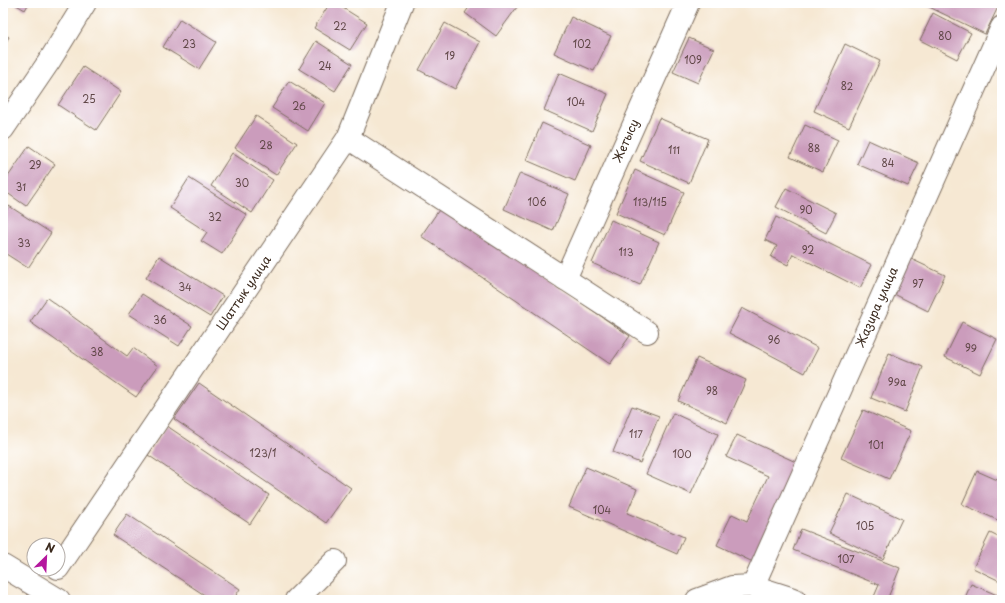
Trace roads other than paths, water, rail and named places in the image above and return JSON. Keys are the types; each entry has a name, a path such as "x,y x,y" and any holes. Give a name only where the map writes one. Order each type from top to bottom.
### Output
{"street":[{"path":"3,129 50,60 85,3"},
{"name":"Шаттык улица","path":"66,556 348,138 402,3"},
{"name":"Жетысу","path":"565,279 688,3"},
{"name":"Жазира улица","path":"753,586 1002,27"},
{"path":"348,138 647,332"},
{"path":"296,600 335,561"},
{"path":"3,566 51,595"},
{"name":"Шаттык улица","path":"51,595 56,577"},
{"path":"697,600 732,587 753,586 795,600"}]}
